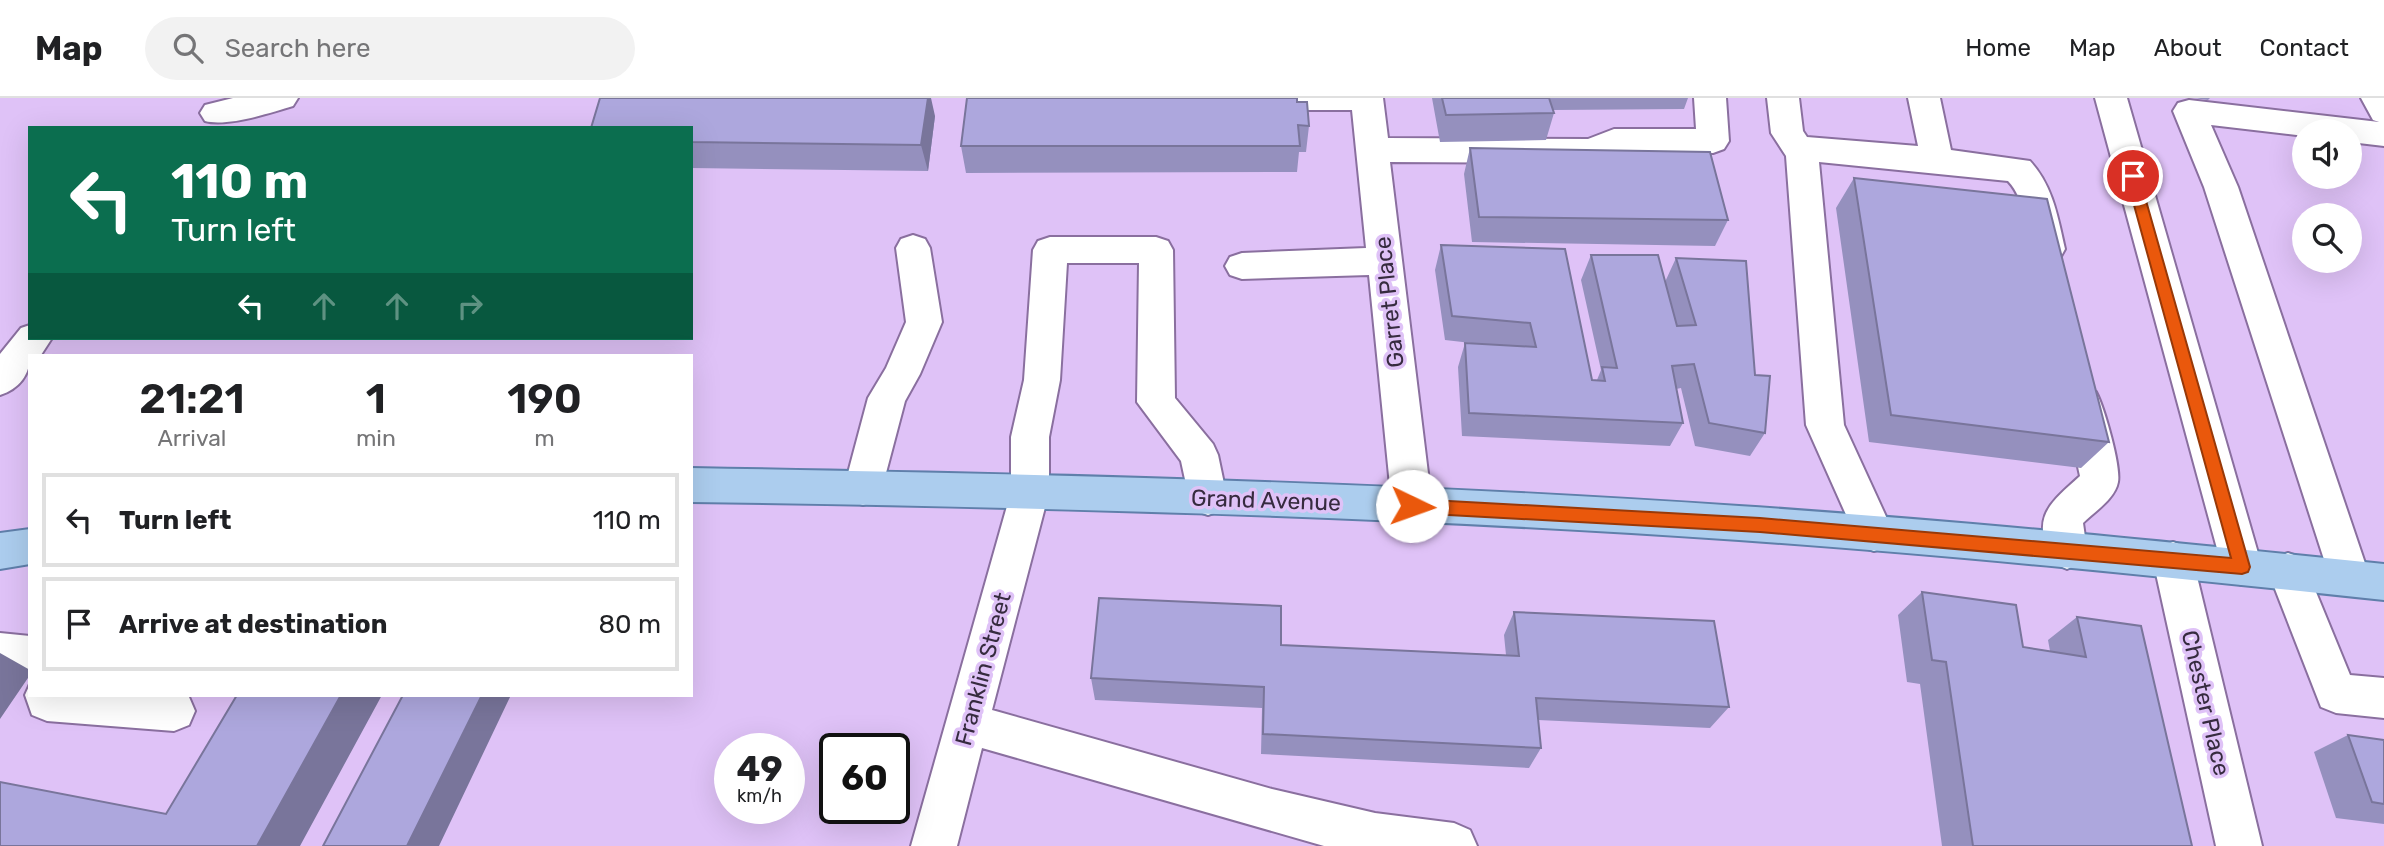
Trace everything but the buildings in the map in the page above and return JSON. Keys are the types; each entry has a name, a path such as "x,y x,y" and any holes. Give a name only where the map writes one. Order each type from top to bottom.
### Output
{"main road":[{"name":"Grand Avenue","path":"693,485 1030,492 1645,517 2173,559 2367,580"},
{"path":"0,551 28,546"}],"street":[{"path":"216,113 282,98"},
{"path":"1373,150 1592,151 1614,141 1713,141 1710,98"},
{"path":"1783,98 1787,133 1802,155 1825,425 1874,534"},
{"path":"1924,98 1937,160"},
{"path":"2111,98 2242,567"},
{"path":"2377,98 2384,112"},
{"path":"1216,99 1367,99"},
{"name":"Garret Place","path":"1367,99 1412,506"},
{"path":"2367,580 2221,187 2189,111 2384,134"},
{"path":"1798,148 2011,168 2024,175 2039,211 2054,275"},
{"path":"863,488 887,398 902,374 924,322 914,248"},
{"name":"Franklin Street","path":"934,846 1030,492 1030,437 1042,380 1050,250 1156,250 1156,402 1199,455 1208,498"},
{"path":"1242,265 1385,261"},
{"path":"0,380 20,342"},
{"path":"2067,551 2062,517 2099,483 2099,470 2075,366"},
{"name":"Chester Place","path":"2173,559 2239,846"},
{"path":"2288,571 2336,694 2384,698"},
{"path":"0,652 28,655"},
{"path":"46,697 47,701 174,711"},
{"path":"969,724 1067,750 1210,794 1376,835 1454,846"}],"route":[{"path":"1412,506 1760,525 2242,567 2133,176"}]}
